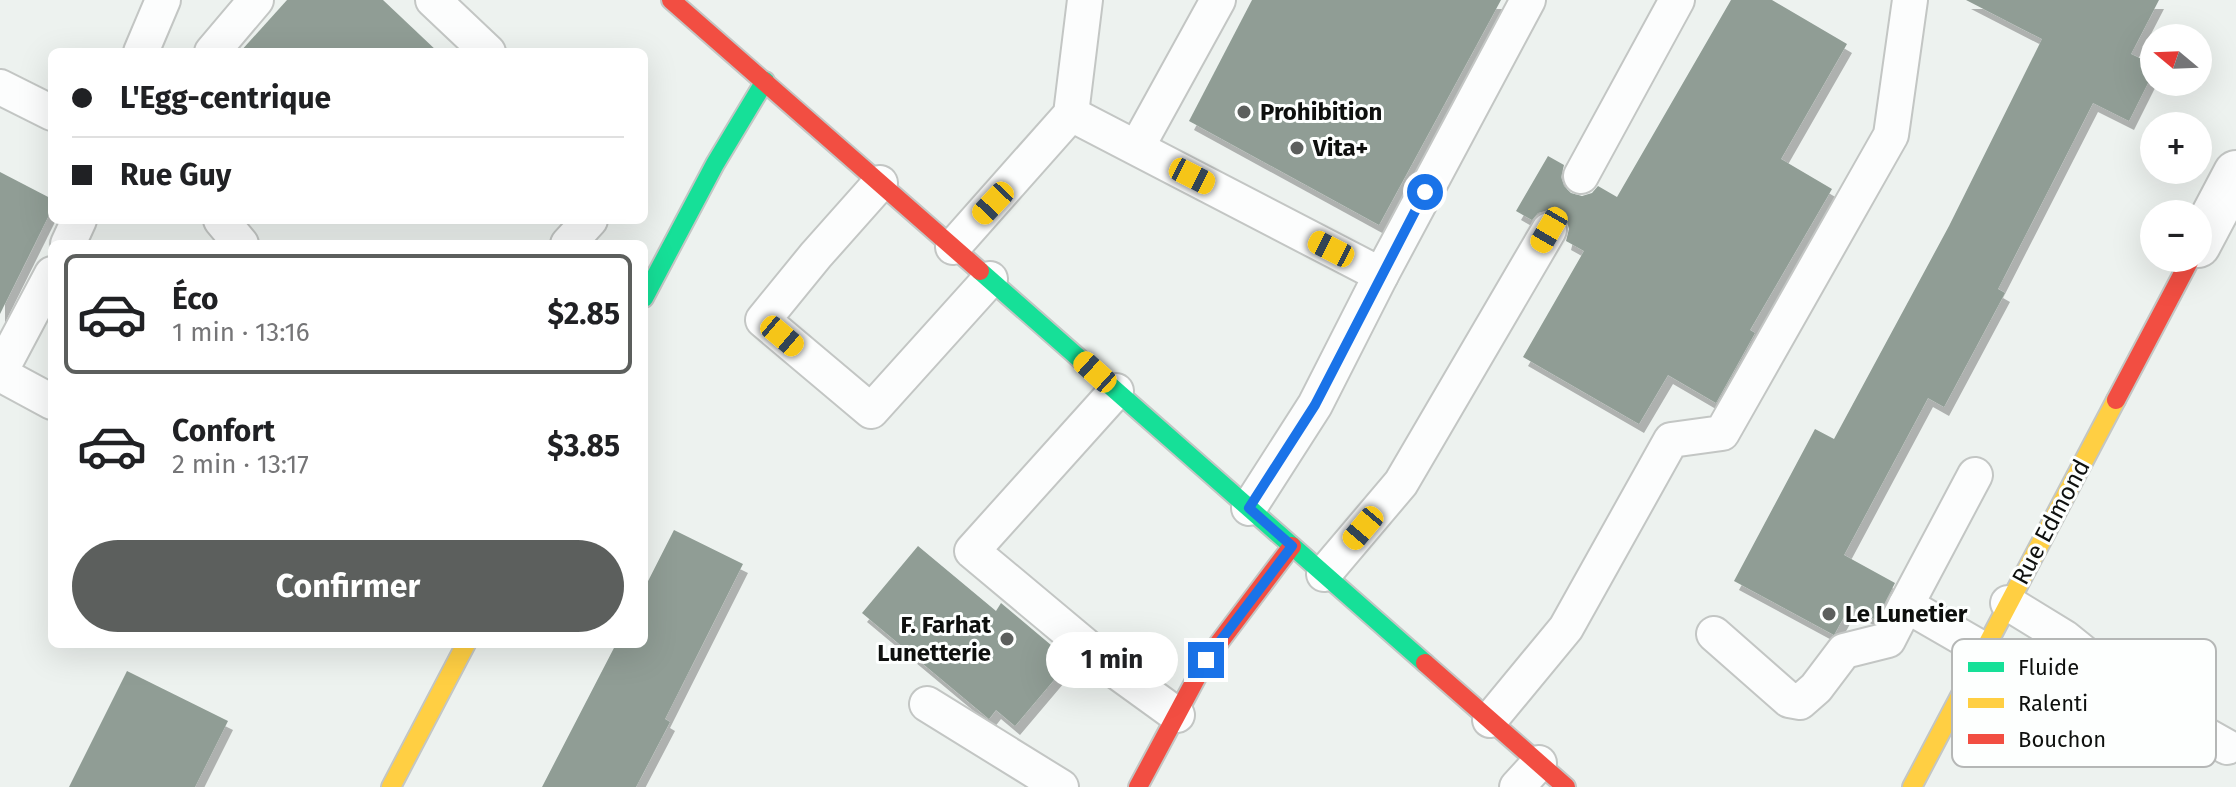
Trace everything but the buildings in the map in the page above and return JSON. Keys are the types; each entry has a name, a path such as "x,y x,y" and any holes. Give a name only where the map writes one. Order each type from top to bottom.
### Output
{"main road":[{"path":"671,0 1490,720 1528,775 1566,787"},
{"path":"648,290 722,150 765,81"},
{"name":"Rue Edmond","path":"1990,639 2184,272"},
{"path":"1138,787 1214,647 1292,546"},
{"path":"391,787 464,648"},
{"name":"Rue Edmond","path":"1912,787 1952,711"}],"street":[{"path":"2212,218 2236,173"}],"lane":[{"path":"143,48 163,0"},
{"path":"215,48 256,0"},
{"path":"433,0 484,48"},
{"path":"953,247 1071,114 1085,0"},
{"path":"1137,147 1218,0"},
{"path":"1249,508 1315,405 1528,0"},
{"path":"1581,176 1677,0"},
{"path":"1490,720 1566,628 1671,440 1722,433 1891,135 1910,0"},
{"path":"0,87 48,111"},
{"path":"1071,114 1381,275"},
{"path":"880,183 763,320 871,411 990,279"},
{"path":"224,224 238,240"},
{"path":"572,240 586,224"},
{"path":"1324,574 1401,483 1549,230"},
{"path":"48,282 0,373 48,400"},
{"path":"1116,391 972,551 1112,668 1177,715"},
{"path":"1714,634 1789,700 1800,702 1816,688 1844,651 1888,640 1975,475"},
{"path":"2008,603 2066,639"},
{"path":"1906,605 1965,639"},
{"path":"927,704 1061,787"},
{"path":"2216,741 2227,747"}],"traffic: fast":[{"path":"648,290 715,164 765,81"},
{"path":"980,271 1425,663"}],"traffic: slow":[{"path":"1990,639 2116,400"},
{"path":"391,787 464,648"},
{"path":"1912,787 1952,711"}],"traffic: jam":[{"path":"671,0 980,271"},
{"path":"2116,400 2184,272"},
{"path":"1138,787 1206,660 1292,546"},
{"path":"1425,663 1566,787"}],"place":[{"name":"Prohibition","path":"1244,112"},
{"name":"Vita+","path":"1297,148"},
{"name":"Le Lunetier","path":"1829,614"},
{"name":"F. Farhat Lunetterie","path":"1007,639"}],"route":[{"path":"1206,660 1292,546 1249,508 1315,405 1425,192"}]}
